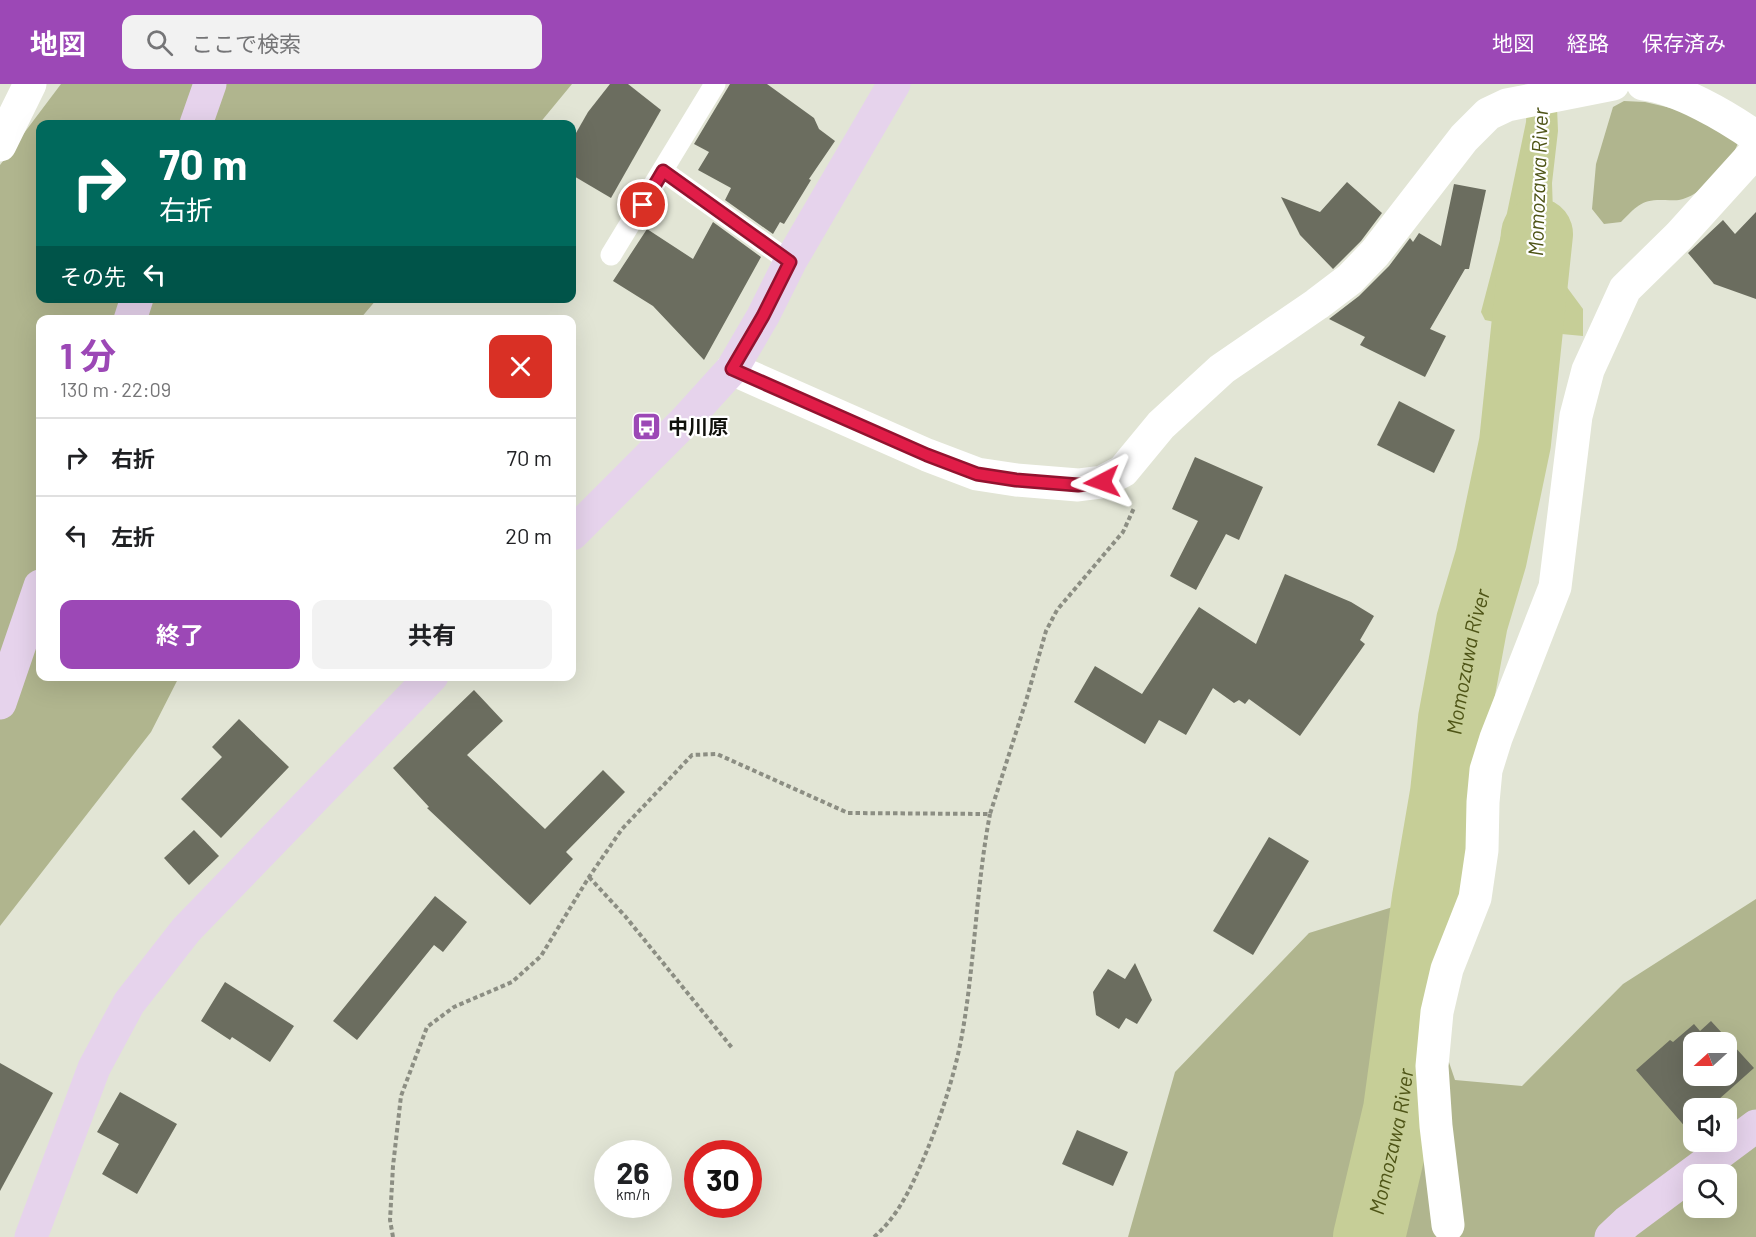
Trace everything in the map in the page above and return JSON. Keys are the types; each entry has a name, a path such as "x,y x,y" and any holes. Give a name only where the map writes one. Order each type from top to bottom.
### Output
{"street":[{"path":"0,145 30,84"},
{"path":"197,120 210,84"},
{"path":"576,530 684,422 732,369 763,316 790,262 894,84"},
{"path":"732,369 916,450 977,474 1078,485 1102,482 1123,471 1161,425 1222,369 1350,279 1375,253 1464,138 1488,114 1507,105 1613,84"},
{"path":"1643,84 1654,85 1688,99 1734,122 1756,137"},
{"path":"1448,1225 1436,1126 1432,1066 1437,1012 1447,969 1475,898 1482,850 1486,770 1496,738 1555,587 1576,416 1588,370 1625,289 1679,236 1756,151"},
{"path":"0,703 36,598"},
{"path":"31,1237 94,1068 129,1004 186,930 427,681"},
{"path":"1611,1237 1627,1222 1756,1126"}],"lane":[{"path":"611,255 715,84"},
{"path":"663,171 790,262"}],"path":[{"path":"874,1237 884,1228 908,1194 934,1136 961,1038 968,997 983,850 990,814 1046,631 1057,610 1123,532 1134,511 1136,490 1132,459"},
{"path":"393,1237 390,1220 393,1166 401,1096 427,1028 454,1007 512,982 541,956 589,877 622,829 692,755 717,754 848,813 990,814"},
{"path":"589,877 625,916 733,1049"}],"shaded area":[{"path":"61,84 572,84 542,120 36,120 36,303 374,303 363,315 36,315 36,681 177,681 151,732 0,926 0,165"},
{"path":"1624,101 1645,102 1688,112 1738,143 1716,176 1691,196 1679,200 1645,202 1621,222 1604,224 1592,209 1596,164 1613,107"},
{"path":"1756,899 1756,1237 1128,1237 1175,1072 1309,933 1396,906 1455,1080 1522,1086 1623,984"}],"water":[{"path":"1528,84 1556,84 1558,131 1552,183 1555,271 1583,309 1583,336 1507,329 1504,324 1485,320 1481,312 1507,213 1526,122"}],"building":[{"path":"610,84 628,84 661,110 611,198 576,177 576,133 588,112"},
{"path":"730,84 767,84 814,118 819,129 835,141 809,179 811,180 784,224 780,222 773,234 725,200 731,188 698,170 709,152 694,144"},
{"path":"1347,182 1382,213 1361,241 1333,269 1300,235 1281,197 1320,212"},
{"path":"1454,184 1486,190 1469,269 1465,269 1430,329 1446,336 1425,377 1360,345 1365,337 1329,319 1359,296 1389,266 1410,238 1413,242 1419,233 1441,246"},
{"path":"1756,212 1756,299 1714,284 1688,253 1723,220 1735,234"},
{"path":"713,222 761,257 704,360 653,306 613,281 647,229 693,259"},
{"path":"1399,401 1455,430 1434,473 1377,445"},
{"path":"1195,457 1263,487 1239,540 1226,534 1196,590 1170,576 1198,521 1172,509"},
{"path":"1285,574 1351,602 1374,616 1360,640 1365,644 1300,736 1249,699 1245,704 1239,700 1234,703 1213,688 1186,735 1159,720 1145,744 1074,702 1095,666 1142,694 1199,607 1256,644"},
{"path":"474,690 503,721 467,755 545,829 603,770 625,792 566,852 573,859 530,905 427,808 429,807 393,768"},
{"path":"239,719 289,767 221,838 181,799 222,757 212,747"},
{"path":"194,830 219,856 189,885 164,858"},
{"path":"1269,837 1309,861 1253,955 1213,931"},
{"path":"435,896 467,922 443,952 434,945 357,1040 333,1021"},
{"path":"1135,963 1152,1000 1137,1024 1126,1018 1119,1029 1096,1015 1093,992 1108,969 1125,979"},
{"path":"225,982 294,1026 270,1062 232,1037 230,1040 201,1021"},
{"path":"1711,1021 1721,1032 1685,1032 1694,1024 1700,1031"},
{"path":"1683,1033 1683,1086 1734,1086 1720,1098 1683,1098 1683,1124 1636,1070 1670,1040 1673,1042"},
{"path":"1737,1049 1754,1068 1737,1083"},
{"path":"0,1063 53,1093 0,1191"},
{"path":"120,1092 177,1124 137,1194 102,1174 119,1144 97,1132"},
{"path":"1077,1130 1128,1152 1113,1186 1062,1164"}],"waterway":[{"name":"Momozawa River","path":"1369,1237 1399,1110 1428,898 1446,793 1454,719 1472,622 1491,558 1515,443 1537,234"}],"place":[{"name":"中川原","path":"647,426"}],"route":[{"path":"643,205 663,171 790,262 763,316 732,369 927,455 977,474 1078,485 1102,482"}]}
